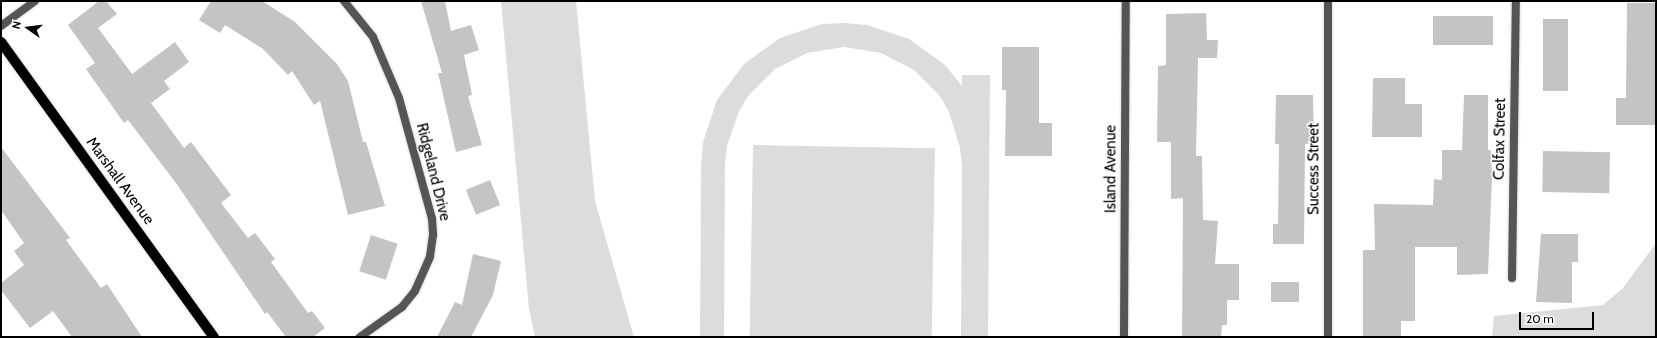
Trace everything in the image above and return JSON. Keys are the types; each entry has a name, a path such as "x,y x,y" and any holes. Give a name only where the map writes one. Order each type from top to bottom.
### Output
{"main road":[{"name":"Marshall Avenue","path":"1,42 214,337"}],"street":[{"path":"1,26 35,1"},
{"name":"Ridgeland Drive","path":"344,1 373,37 399,98 432,219 433,235 430,257 415,291 402,307 360,337"},
{"name":"Island Avenue","path":"1124,337 1126,1"},
{"name":"Success Street","path":"1328,1 1328,337"},
{"name":"Colfax Street","path":"1512,278 1516,1"}],"shaded area":[{"path":"501,1 576,1 595,201 634,337 535,337 529,309"},
{"path":"844,23 867,25 909,39 945,65 962,86 962,75 990,75 988,337 961,337 962,166 960,148 949,112 940,96 914,70 881,53 844,47 807,53 775,69 748,96 739,111 727,146 725,165 724,337 700,337 701,165 703,142 717,100 744,64 780,38 822,24"},
{"path":"753,145 935,148 932,337 750,337"},
{"path":"1656,243 1656,337 1492,337 1494,316 1603,305 1623,288"}],"building":[{"path":"99,1 106,1 117,14 98,28 132,74 175,42 189,62 164,81 170,89 151,103 184,148 191,142 231,195 221,203 248,238 255,233 275,259 271,262 308,313 312,311 325,328 313,337 286,337 267,312 265,314 176,183 128,120 124,123 86,69 95,63 68,25"},
{"path":"211,1 262,1 295,22 337,64 348,81 363,142 366,142 385,206 348,215 320,101 314,105 292,71 288,75 263,49 225,25 220,33 199,20"},
{"path":"421,1 445,1 451,31 471,25 479,50 464,55 472,95 468,96 482,145 456,152 438,73 442,73"},
{"path":"1627,3 1656,3 1656,125 1616,125 1616,98 1626,98"},
{"path":"1206,13 1207,40 1218,40 1217,58 1198,58 1196,156 1202,156 1203,220 1218,221 1215,264 1239,264 1239,300 1227,300 1227,325 1222,325 1221,337 1182,337 1183,198 1171,199 1171,142 1157,142 1158,66 1166,65 1166,14"},
{"path":"1433,16 1493,16 1493,45 1433,45"},
{"path":"1543,19 1568,19 1568,91 1543,91"},
{"path":"1002,47 1039,47 1039,123 1052,123 1052,156 1005,156 1006,90 1002,90"},
{"path":"1373,78 1405,78 1405,104 1422,104 1422,137 1372,137"},
{"path":"1276,95 1313,95 1314,144 1305,144 1304,244 1273,244 1273,224 1278,224 1279,144 1275,144"},
{"path":"1464,95 1488,95 1488,150 1491,150 1492,178 1488,274 1457,275 1457,247 1415,247 1415,321 1401,321 1401,337 1363,337 1363,250 1375,250 1374,204 1433,205 1434,179 1442,180 1442,150 1462,150"},
{"path":"1,147 70,238 66,240 101,288 107,284 142,337 72,337 53,311 30,328 1,290 1,283 24,265 14,251 24,243 1,210"},
{"path":"1543,151 1610,152 1609,193 1542,192"},
{"path":"490,180 500,205 476,215 466,190"},
{"path":"1541,234 1578,234 1578,262 1572,262 1572,303 1536,302"},
{"path":"371,235 398,244 386,280 359,271"},
{"path":"473,254 501,261 493,295 471,337 437,337 455,302 462,305"},
{"path":"1271,282 1299,282 1299,302 1271,302"}]}
